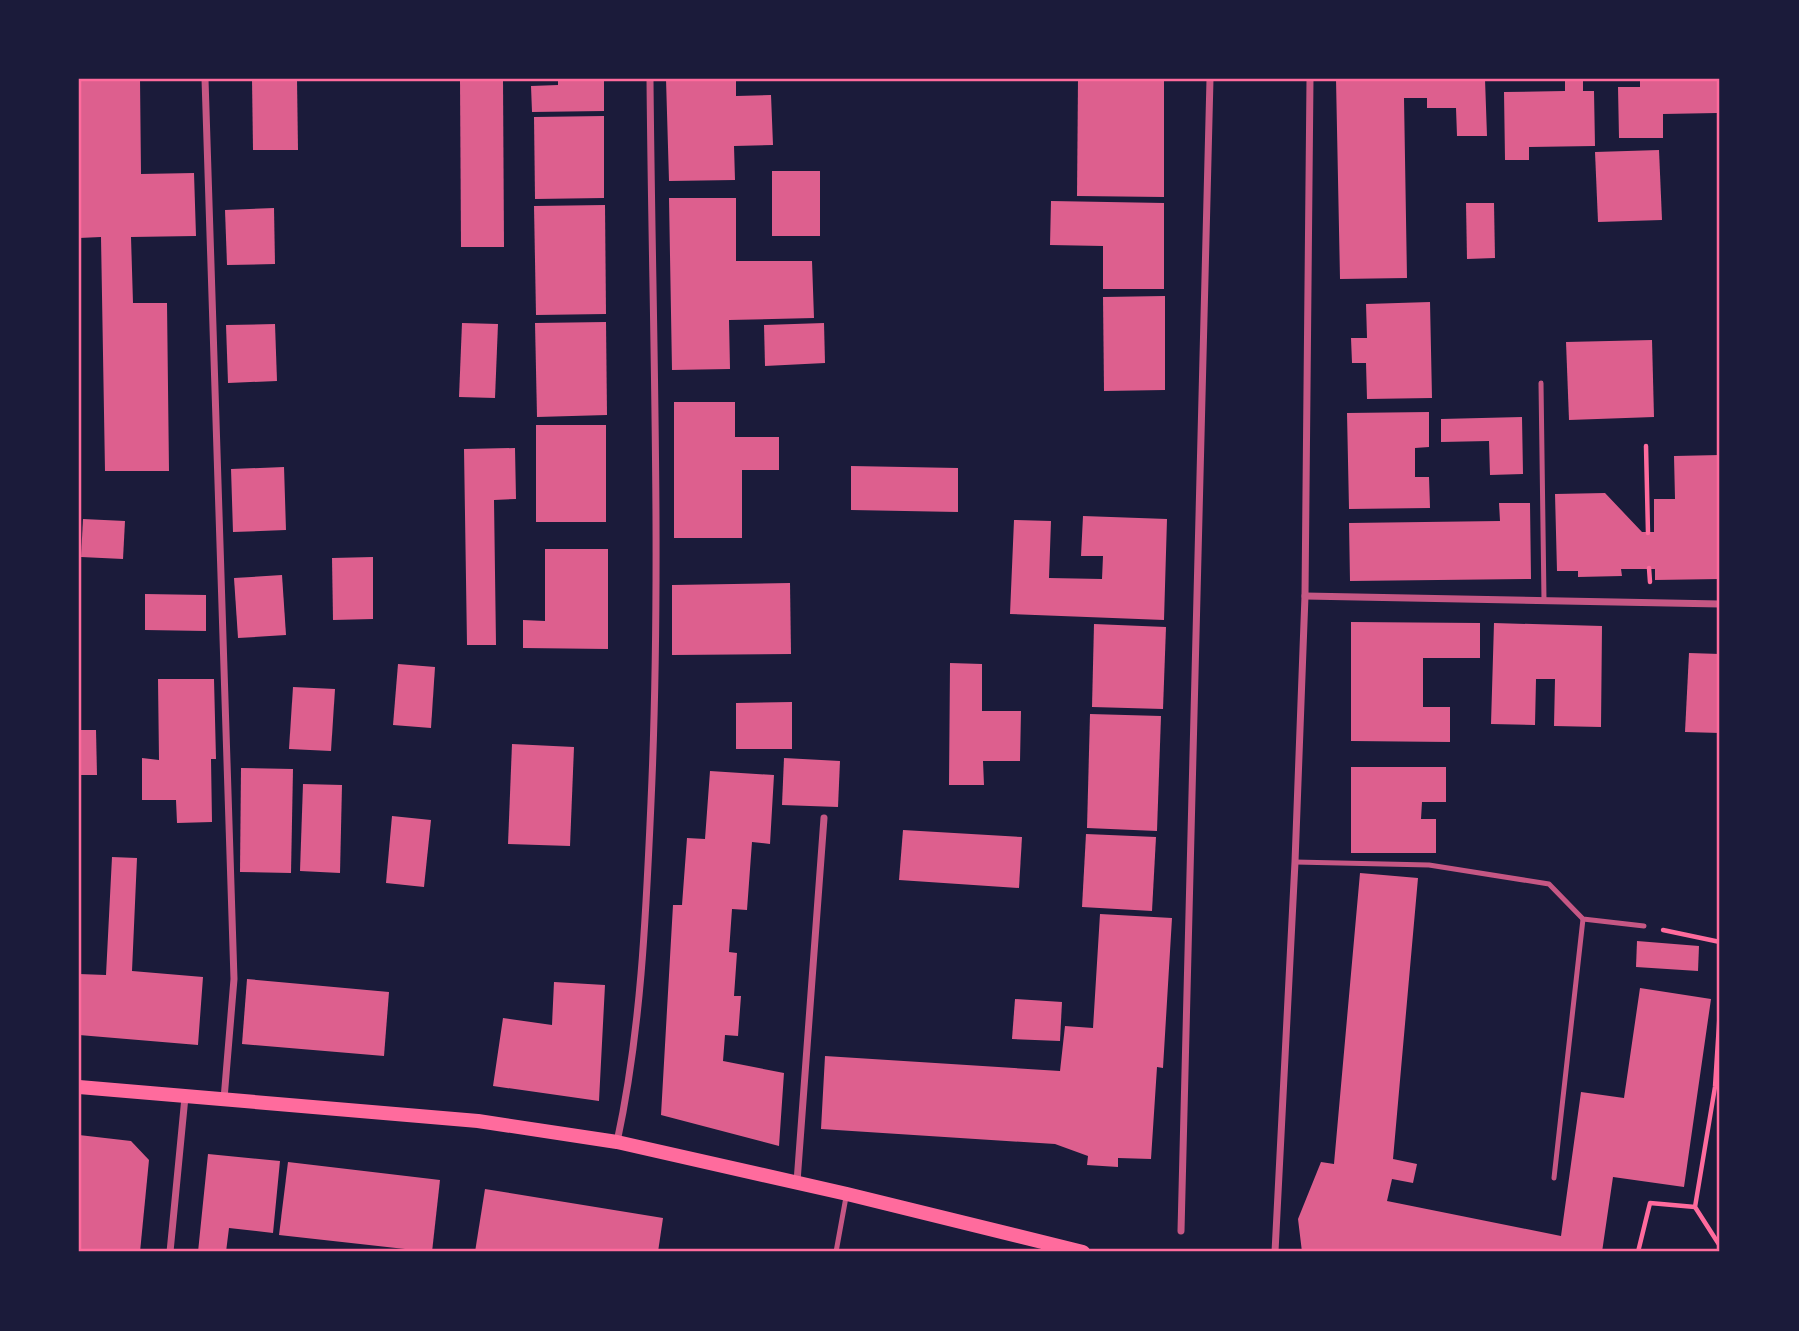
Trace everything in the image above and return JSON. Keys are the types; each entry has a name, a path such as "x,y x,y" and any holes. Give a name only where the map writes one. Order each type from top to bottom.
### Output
{"main road":[{"path":"79,1087 478,1121 617,1142 847,1194 1083,1252"}],"street":[{"path":"205,79 234,979 223,1100"},
{"path":"617,1142 624,1113 645,942 657,675 650,79"},
{"path":"1181,1231 1210,79"},
{"path":"1275,1252 1295,862 1305,596 1310,79"},
{"path":"1305,596 1720,604"},
{"path":"797,1183 824,818"},
{"path":"170,1252 185,1097"}],"lane":[{"path":"1541,383 1544,600"},
{"path":"1295,862 1429,865 1549,884 1583,919 1644,926"},
{"path":"1554,1178 1583,919"},
{"path":"836,1252 847,1194"}],"path":[{"path":"1646,446 1648,533"},
{"path":"1644,926 1720,942"},
{"path":"1720,1009 1715,1087 1695,1207 1720,1246"},
{"path":"1638,1252 1650,1203 1695,1207"}],"building":[{"path":"79,79 140,79 141,174 194,173 196,236 131,237 133,303 167,303 169,471 105,471 101,237 79,238"},
{"path":"252,79 297,79 298,150 253,150"},
{"path":"460,79 503,79 504,247 461,247"},
{"path":"558,79 604,79 604,111 532,112 531,86 558,85"},
{"path":"666,79 736,79 736,96 771,95 773,145 734,146 735,180 669,181"},
{"path":"1078,79 1164,79 1164,197 1077,196"},
{"path":"1336,79 1485,79 1487,136 1457,136 1456,108 1427,108 1427,98 1404,98 1407,278 1340,279"},
{"path":"1565,79 1583,79 1583,91 1594,91 1595,146 1529,147 1529,160 1505,160 1504,92 1565,91"},
{"path":"1640,79 1720,79 1720,138 1717,113 1663,114 1663,138 1619,138 1618,87 1640,87"},
{"path":"604,116 604,198 535,199 534,117"},
{"path":"1659,150 1662,220 1598,222 1595,152"},
{"path":"772,171 820,171 820,236 772,236"},
{"path":"669,198 736,198 736,261 812,261 814,318 729,320 730,369 672,370"},
{"path":"1051,201 1164,203 1164,289 1103,289 1103,246 1050,245"},
{"path":"1466,203 1494,203 1495,258 1467,259"},
{"path":"605,205 606,314 536,315 534,206"},
{"path":"274,208 275,264 227,265 225,210"},
{"path":"1165,296 1165,390 1104,391 1103,297"},
{"path":"1430,302 1432,398 1367,399 1366,363 1352,363 1351,338 1367,338 1366,304"},
{"path":"606,322 607,415 537,417 535,323"},
{"path":"462,323 498,324 495,398 459,397"},
{"path":"824,323 825,363 765,366 764,325"},
{"path":"275,324 277,381 228,383 226,325"},
{"path":"1652,340 1654,417 1569,420 1566,342"},
{"path":"674,402 735,402 735,437 779,437 779,470 742,470 742,538 674,538"},
{"path":"1429,412 1429,447 1415,448 1415,477 1429,477 1430,508 1349,509 1347,413"},
{"path":"1522,417 1523,474 1490,475 1489,441 1441,442 1441,419"},
{"path":"536,425 606,425 606,522 536,522"},
{"path":"515,448 516,499 494,500 496,645 467,645 464,449"},
{"path":"1720,455 1720,579 1655,580 1655,569 1621,569 1622,576 1578,577 1578,571 1557,571 1555,494 1605,493 1642,532 1654,532 1654,499 1675,499 1674,456"},
{"path":"851,466 958,468 958,512 851,510"},
{"path":"284,467 286,530 233,532 231,469"},
{"path":"1499,503 1530,503 1531,579 1350,581 1349,523 1500,521"},
{"path":"1083,516 1167,519 1164,620 1010,614 1014,520 1051,521 1049,578 1102,579 1103,556 1081,556"},
{"path":"83,519 125,521 123,559 81,557"},
{"path":"545,549 608,549 608,649 523,648 523,620 545,621"},
{"path":"373,557 373,619 333,620 332,558"},
{"path":"282,575 286,635 238,638 234,578"},
{"path":"790,583 791,654 672,655 672,585"},
{"path":"145,594 206,595 206,631 145,630"},
{"path":"1351,622 1480,623 1480,658 1423,658 1423,707 1450,707 1450,742 1351,741"},
{"path":"1494,623 1602,626 1601,727 1554,726 1555,679 1536,679 1535,725 1491,724"},
{"path":"1094,624 1166,627 1163,709 1092,707"},
{"path":"1689,653 1720,654 1720,733 1685,732"},
{"path":"950,663 982,664 982,711 1021,711 1020,761 983,761 984,785 949,785"},
{"path":"398,664 435,667 431,728 393,725"},
{"path":"158,679 214,679 216,759 211,759 212,822 177,823 176,800 142,800 142,758 159,760"},
{"path":"293,687 335,689 331,751 289,749"},
{"path":"792,702 792,749 736,749 736,703"},
{"path":"1090,714 1161,716 1157,831 1087,828"},
{"path":"79,730 96,730 97,775 79,775"},
{"path":"512,744 574,747 570,846 508,844"},
{"path":"784,758 840,761 838,807 782,805"},
{"path":"1351,767 1446,767 1446,802 1422,802 1421,819 1436,819 1436,853 1351,853"},
{"path":"241,768 293,769 291,873 240,872"},
{"path":"710,771 774,775 770,844 752,842 747,910 732,909 729,952 737,953 734,996 741,996 738,1036 725,1035 723,1061 784,1073 779,1146 661,1115 673,905 682,905 687,838 705,839"},
{"path":"303,784 342,785 340,873 300,871"},
{"path":"392,816 431,820 424,887 386,883"},
{"path":"903,830 1022,837 1019,888 899,880"},
{"path":"1086,834 1156,837 1152,911 1082,907"},
{"path":"112,857 137,858 132,971 203,977 198,1045 79,1035 79,974 106,975"},
{"path":"1360,873 1418,878 1393,1159 1417,1164 1413,1183 1392,1179 1387,1201 1561,1236 1581,1092 1624,1098 1640,988 1711,999 1684,1187 1613,1177 1602,1252 1302,1252 1298,1219 1321,1162 1334,1164"},
{"path":"1100,914 1172,918 1163,1068 1157,1067 1151,1159 1118,1158 1118,1167 1087,1165 1088,1156 1055,1144 821,1129 825,1056 1060,1071 1065,1026 1093,1028"},
{"path":"1637,941 1699,946 1698,971 1636,967"},
{"path":"247,979 389,992 384,1056 242,1044"},
{"path":"554,982 605,985 599,1101 493,1086 503,1018 552,1025"},
{"path":"1015,999 1062,1002 1060,1041 1012,1039"},
{"path":"79,1135 131,1141 149,1160 140,1252 79,1252"},
{"path":"208,1154 280,1161 273,1233 229,1228 226,1252 198,1252"},
{"path":"288,1162 440,1180 432,1252 279,1235"},
{"path":"485,1189 663,1218 658,1252 475,1252"}]}
